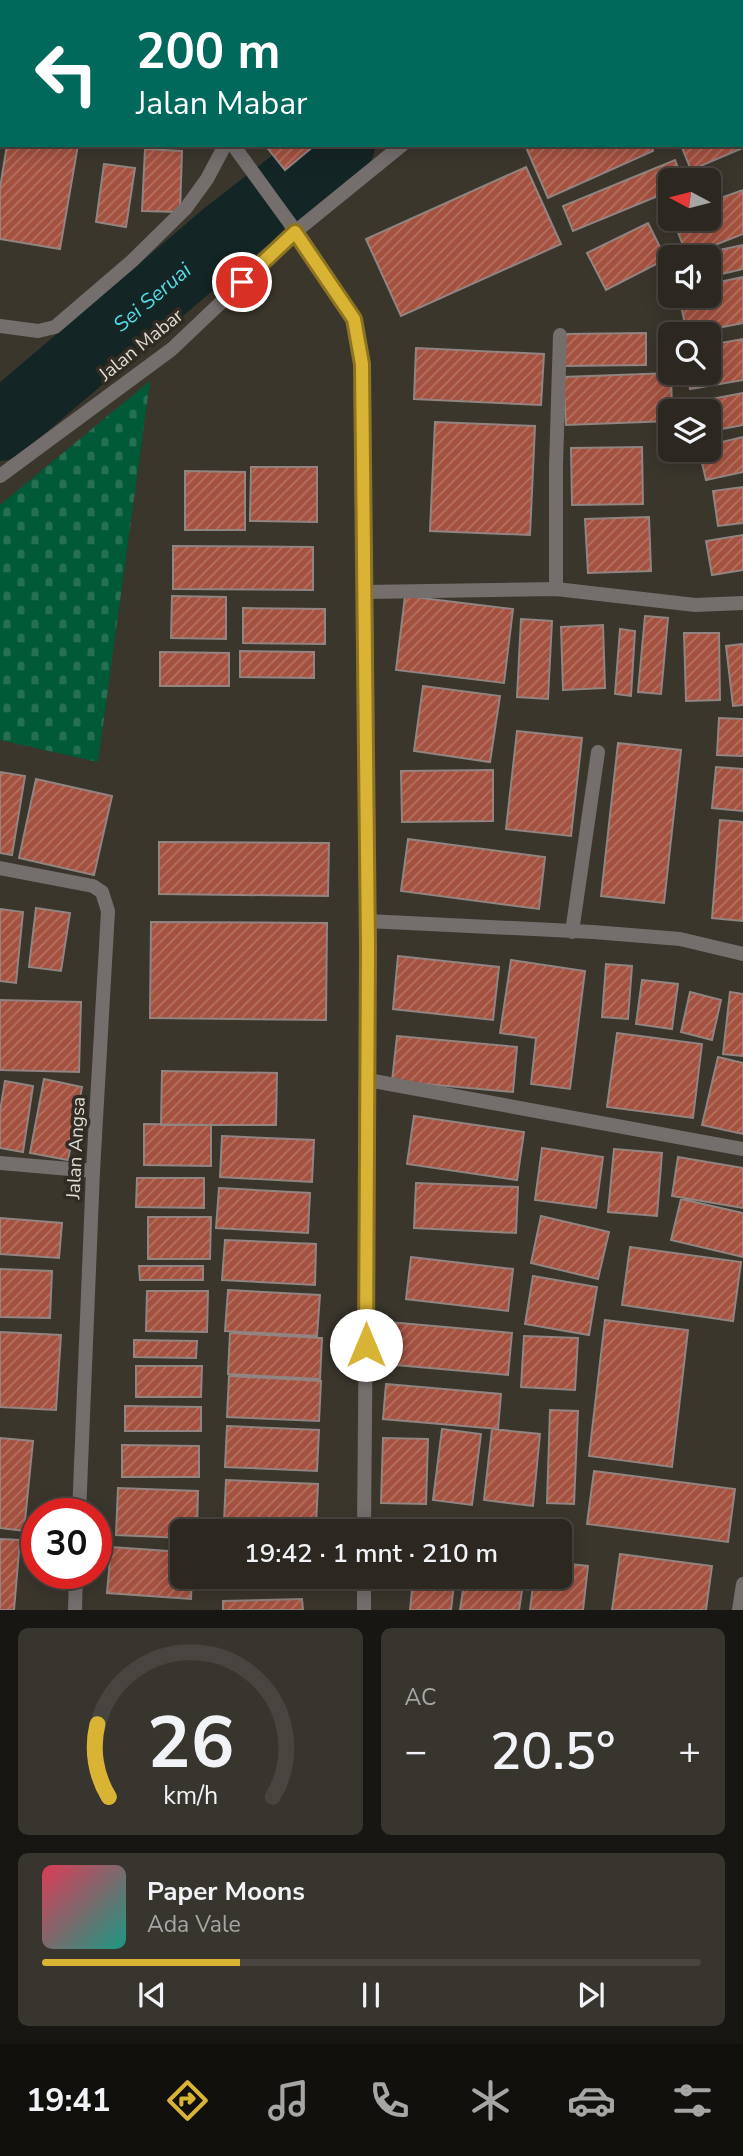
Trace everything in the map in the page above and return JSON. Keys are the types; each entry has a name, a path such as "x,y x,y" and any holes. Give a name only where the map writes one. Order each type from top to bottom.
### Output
{"street":[{"path":"0,326 38,331 55,327 132,261 186,208 231,147 292,227 354,319 362,364 367,921 364,1519"},
{"name":"Jalan Mabar","path":"0,476 172,349 292,227 399,147"},
{"path":"556,589 556,465 561,335"},
{"path":"364,592 556,589 695,605 743,603"},
{"path":"572,932 598,752"},
{"name":"Jalan Angsa","path":"0,868 93,886 103,892 108,911 93,1171 80,1498"},
{"path":"367,921 680,939 743,954"},
{"path":"368,1080 743,1149"},
{"path":"0,1163 93,1171"},
{"path":"739,1610 743,1584"},
{"path":"75,1610 76,1589"},
{"path":"364,1589 364,1610"}],"green space":[{"path":"150,381 98,762 0,740 0,505"}],"building":[{"path":"7,147 78,147 60,249 0,239 0,188"},
{"path":"267,147 313,147 285,170"},
{"path":"526,147 652,147 653,151 548,198"},
{"path":"682,147 743,147 690,168"},
{"path":"145,149 182,151 180,212 142,211"},
{"path":"675,160 678,168 658,168 658,196 573,231 563,206"},
{"path":"104,164 135,168 126,227 96,222"},
{"path":"526,167 561,244 401,316 366,239"},
{"path":"743,190 743,234 715,245 683,245 678,231 721,231 721,198"},
{"path":"648,223 659,245 658,263 606,290 587,253"},
{"path":"743,245 743,269 721,274 721,250"},
{"path":"743,277 743,323 721,327 721,322 684,322 682,308 721,308 721,282"},
{"path":"646,333 646,365 565,366 565,334"},
{"path":"743,339 743,380 721,384 721,343"},
{"path":"416,348 544,354 541,405 414,399"},
{"path":"658,373 658,385 671,385 672,399 658,399 658,421 566,425 563,377"},
{"path":"689,385 714,385 690,389"},
{"path":"743,393 743,425 721,429 721,399 711,399"},
{"path":"435,422 535,426 530,535 430,531"},
{"path":"743,437 743,472 706,480 702,462 721,462 721,442"},
{"path":"642,447 643,504 572,505 571,448"},
{"path":"251,467 317,467 317,522 250,521"},
{"path":"185,471 245,472 245,530 185,530"},
{"path":"743,487 743,523 718,526 713,491"},
{"path":"649,517 651,571 588,573 585,519"},
{"path":"743,535 743,570 712,575 706,541"},
{"path":"173,546 313,547 313,590 173,589"},
{"path":"172,596 226,597 226,639 171,638"},
{"path":"405,596 513,609 504,683 396,670"},
{"path":"243,608 325,609 325,644 243,643"},
{"path":"645,616 668,618 661,694 638,692"},
{"path":"521,619 552,621 548,699 517,697"},
{"path":"603,625 605,688 563,690 561,627"},
{"path":"620,629 635,631 631,696 615,694"},
{"path":"684,633 719,633 720,700 686,701"},
{"path":"743,644 743,705 733,706 726,646"},
{"path":"240,651 314,652 314,678 240,677"},
{"path":"160,652 229,653 229,686 160,686"},
{"path":"423,686 500,696 490,762 414,751"},
{"path":"719,718 743,719 743,756 717,755"},
{"path":"517,731 582,738 571,836 506,829"},
{"path":"618,743 681,750 664,903 601,896"},
{"path":"716,767 743,769 743,811 712,808"},
{"path":"493,770 493,821 402,822 401,771"},
{"path":"0,772 25,776 12,855 0,853"},
{"path":"36,779 112,796 94,875 19,858"},
{"path":"720,820 743,822 743,921 712,918"},
{"path":"408,839 545,857 539,909 401,891"},
{"path":"159,842 329,843 328,896 159,894"},
{"path":"36,908 70,913 61,971 29,967"},
{"path":"0,909 23,912 16,983 0,981"},
{"path":"151,922 327,923 326,1020 150,1018"},
{"path":"398,956 499,967 493,1020 393,1009"},
{"path":"511,960 585,971 570,1089 531,1084 536,1038 500,1033"},
{"path":"606,964 632,966 628,1019 602,1017"},
{"path":"642,980 678,984 672,1029 636,1024"},
{"path":"690,992 721,1000 712,1040 681,1032"},
{"path":"730,992 743,994 743,1056 723,1054"},
{"path":"0,1000 81,1002 79,1072 0,1070"},
{"path":"617,1033 702,1044 693,1118 607,1107"},
{"path":"397,1036 517,1047 513,1092 392,1081"},
{"path":"718,1057 743,1063 743,1134 702,1125"},
{"path":"162,1071 277,1073 276,1125 161,1125"},
{"path":"44,1079 82,1087 68,1160 30,1153"},
{"path":"5,1081 33,1086 23,1152 0,1148 0,1111"},
{"path":"414,1116 524,1132 517,1180 407,1164"},
{"path":"144,1124 211,1125 211,1166 144,1165"},
{"path":"222,1136 314,1140 312,1182 220,1177"},
{"path":"542,1148 603,1157 596,1208 535,1200"},
{"path":"614,1149 662,1153 657,1216 608,1212"},
{"path":"678,1157 743,1168 743,1208 672,1196"},
{"path":"137,1178 204,1178 204,1208 136,1207"},
{"path":"416,1183 518,1187 516,1233 414,1228"},
{"path":"219,1188 310,1193 308,1233 216,1228"},
{"path":"681,1199 743,1213 743,1257 671,1240"},
{"path":"541,1216 609,1232 598,1279 531,1263"},
{"path":"148,1217 211,1217 210,1259 148,1259"},
{"path":"0,1218 62,1223 59,1258 0,1254"},
{"path":"225,1240 316,1244 315,1285 222,1280"},
{"path":"630,1247 741,1262 733,1321 622,1305"},
{"path":"411,1257 513,1269 508,1311 406,1299"},
{"path":"139,1266 203,1266 203,1280 140,1280"},
{"path":"0,1269 52,1271 50,1318 0,1317"},
{"path":"533,1276 597,1287 589,1335 525,1324"},
{"path":"228,1290 320,1295 317,1336 225,1331"},
{"path":"147,1291 208,1291 207,1332 146,1331"},
{"path":"605,1320 688,1330 672,1467 589,1456"},
{"path":"389,1322 512,1333 508,1375 385,1364"},
{"path":"0,1332 61,1335 56,1410 0,1407"},
{"path":"230,1333 322,1338 320,1379 228,1374"},
{"path":"524,1336 578,1338 575,1390 521,1387"},
{"path":"134,1340 197,1341 196,1358 134,1357"},
{"path":"136,1366 202,1366 201,1397 136,1397"},
{"path":"229,1376 321,1381 319,1421 227,1417"},
{"path":"386,1384 501,1394 498,1429 383,1419"},
{"path":"125,1406 201,1407 201,1431 125,1431"},
{"path":"550,1410 578,1411 574,1504 547,1503"},
{"path":"227,1426 319,1430 317,1471 225,1467"},
{"path":"442,1429 481,1434 472,1505 433,1500"},
{"path":"492,1429 540,1434 533,1506 484,1500"},
{"path":"0,1438 33,1441 27,1498 21,1498 21,1531 0,1528"},
{"path":"383,1438 428,1439 426,1504 381,1503"},
{"path":"122,1445 199,1446 199,1477 122,1477"},
{"path":"594,1471 735,1489 728,1542 587,1524"},
{"path":"226,1480 318,1484 316,1519 224,1519"},
{"path":"118,1488 198,1491 197,1519 170,1519 170,1537 116,1535"},
{"path":"0,1539 20,1540 14,1610 0,1610"},
{"path":"112,1547 170,1551 170,1589 191,1589 191,1599 107,1593 107,1589 112,1589"},
{"path":"620,1554 712,1566 706,1610 612,1610"},
{"path":"572,1564 588,1566 583,1610 530,1610 533,1589 572,1589"},
{"path":"412,1589 453,1589 451,1610 410,1610"},
{"path":"463,1589 522,1589 519,1610 460,1610"},
{"path":"302,1599 303,1610 223,1610 223,1601"}],"waterway":[{"name":"Sei Seruai","path":"0,427 229,232 338,147"}],"route":[{"path":"242,282 295,232 354,319 362,364 368,948 366,1345"}]}
